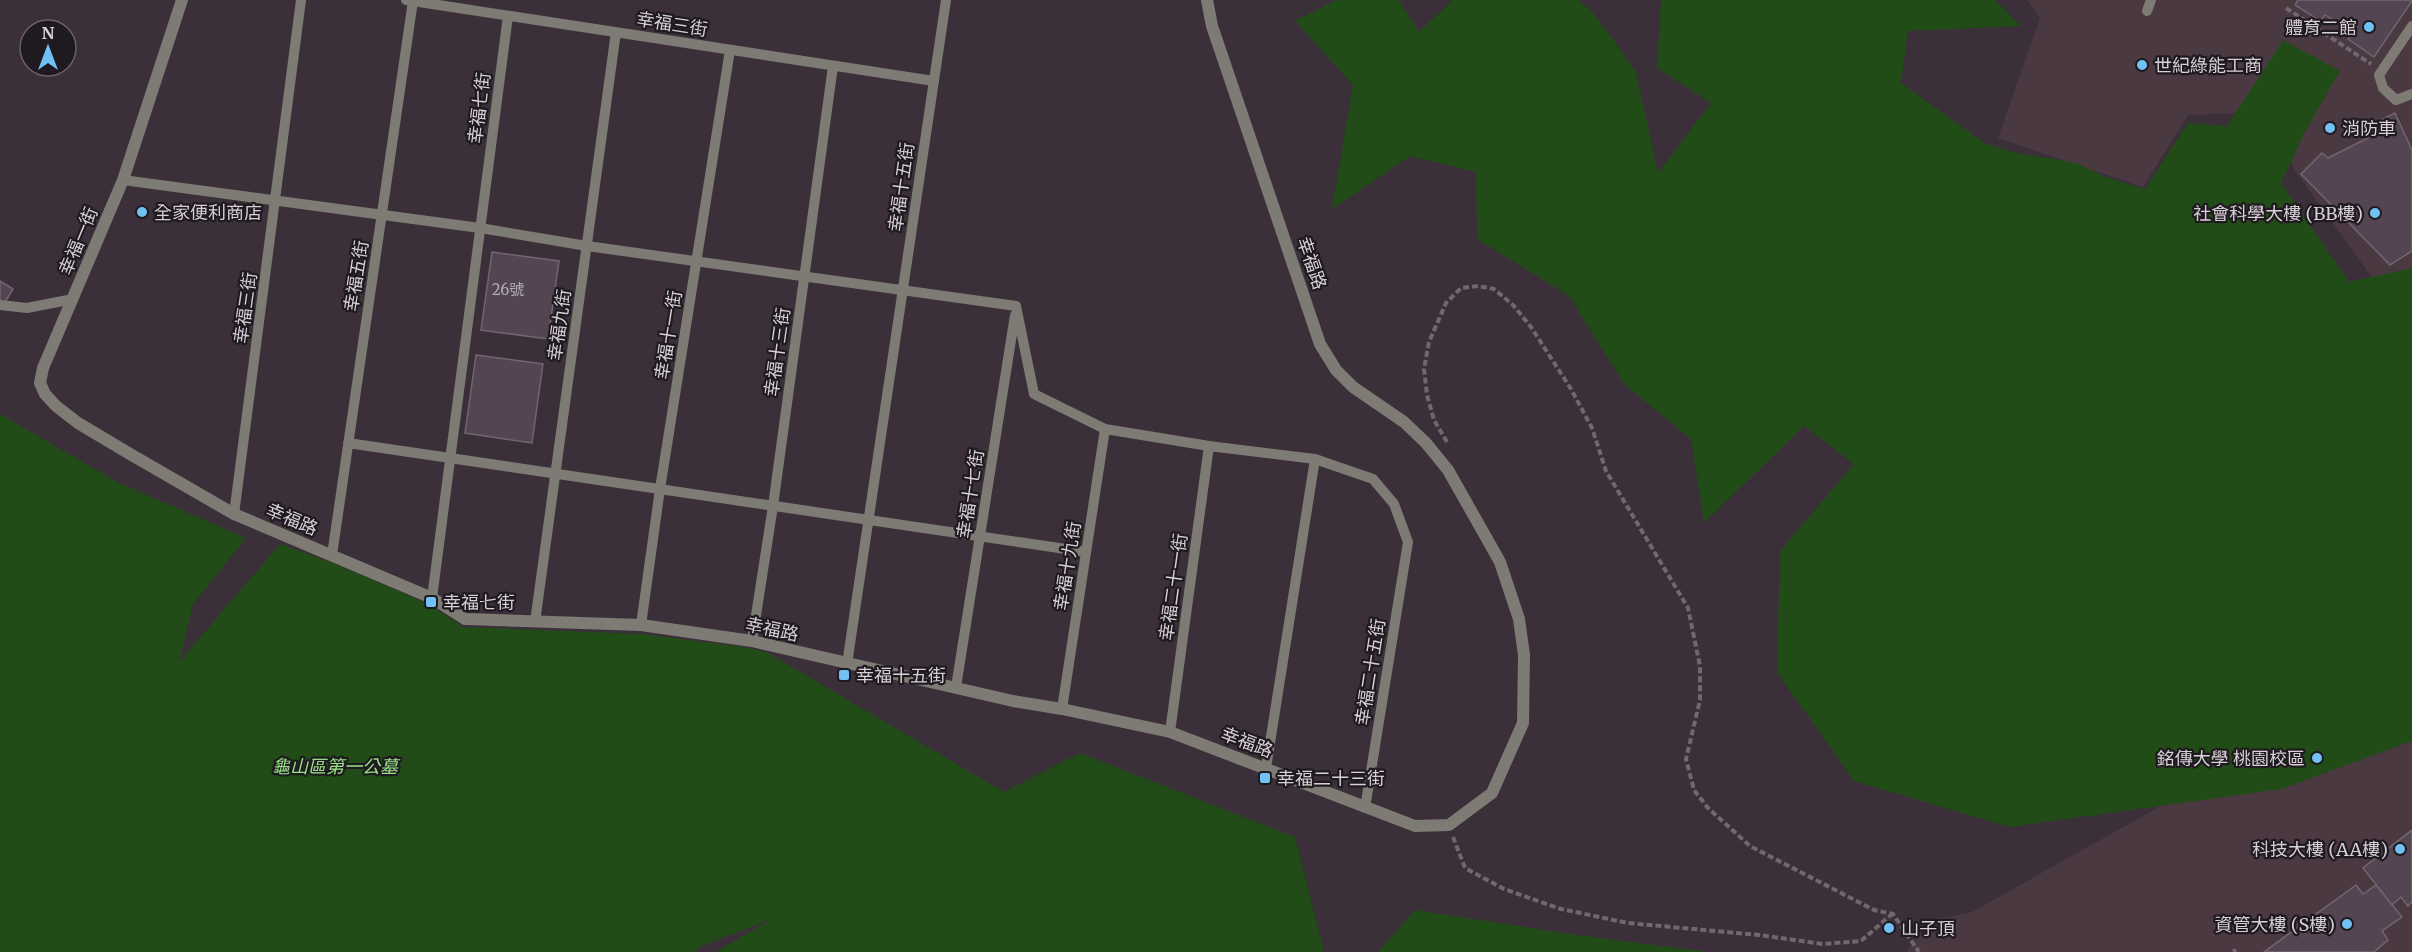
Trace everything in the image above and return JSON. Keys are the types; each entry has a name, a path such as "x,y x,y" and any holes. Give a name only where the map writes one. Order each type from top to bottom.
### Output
{"street":[{"name":"幸福一街","path":"130,454 78,423 56,406 45,394 40,382 43,368 123,180 182,0"},
{"name":"幸福路","path":"130,454 234,514 432,598 465,619 641,625 752,641 1013,701 1170,732 1415,826 1449,825 1492,793 1523,723 1524,655 1519,620 1500,562 1448,470 1426,443 1404,422 1378,405 1342,376 1320,344 1212,26 1207,0"}],"lane":[{"name":"幸福三街","path":"234,514 301,0"},
{"name":"幸福十五街","path":"847,664 946,0"},
{"path":"2147,11 2151,0"},
{"name":"幸福三街","path":"410,1 934,81"},
{"name":"幸福五街","path":"332,555 382,216 410,1"},
{"name":"幸福七街","path":"432,598 508,16"},
{"path":"2412,26 2379,75 2383,88 2396,100 2412,94"},
{"name":"幸福九街","path":"535,622 616,32"},
{"name":"幸福十一街","path":"641,625 660,489 730,50"},
{"name":"幸福十三街","path":"752,641 773,506 833,66"},
{"path":"123,180 480,228 587,246 1017,306 1034,394 1106,429 1209,446 1315,459 1266,768"},
{"path":"0,305 27,308 73,299"},
{"name":"幸福十七街","path":"956,687 1017,306"},
{"name":"幸福十九街","path":"1062,709 1106,429"},
{"path":"348,443 1086,552"},
{"name":"幸福二十一街","path":"1170,732 1209,446"},
{"name":"幸福二十五街","path":"1315,459 1373,479 1394,504 1408,542 1365,808"}],"path":[{"path":"2286,8 2382,71"},
{"path":"1448,470 1446,439 1434,420 1426,395 1424,369 1429,342 1446,303 1461,288 1478,286 1494,289 1513,305 1531,327 1571,389 1592,428 1606,471 1688,608 1700,666 1700,700 1686,759 1694,790 1708,808 1750,846 1874,910 1893,914 1919,952"},
{"path":"1449,825 1465,868 1504,889 1561,909 1628,922 1759,935 1822,944 1861,941 1893,914"}],"shaded area":[{"path":"2027,0 2262,0 2262,2 2263,0 2412,0 2412,333 2294,169 2263,92 2261,51 2259,112 2188,115 2143,187 1998,138 2040,18"},
{"name":"銘傳大學 桃園校區","path":"2412,567 2412,952 1906,952 1933,920 1972,912 2154,810 2290,707"}],"green space":[{"path":"1336,0 1398,0 1419,32 1453,0 1577,0 1593,12 1636,72 1658,173 1711,103 1657,68 1661,0 1995,0 2021,26 1908,31 1901,83 1986,144 2017,153 2077,163 2105,177 2145,189 2188,123 2227,126 2283,40 2340,71 2305,132 2281,183 2349,282 2412,268 2412,741 2282,789 2009,827 1854,781 1777,672 1780,551 1854,464 1804,426 1704,523 1691,439 1624,384 1569,296 1477,239 1476,172 1410,156 1332,209 1353,85 1295,21"},
{"name":"龜山區第一公墓","path":"0,414 117,482 246,538 193,604 179,662 280,544 328,561 429,604 463,627 642,634 750,648 768,653 1004,792 1080,753 1295,837 1324,952 716,952 774,918 699,947 694,952 0,952"},
{"path":"1415,910 1570,934 1707,952 1378,952"}],"building":[{"name":"體育二館","path":"2298,0 2412,1 2374,57 2348,39 2352,33 2325,15 2320,21 2295,5"},
{"name":"社會科學大樓 (BB樓)","path":"2395,113 2412,150 2412,251 2390,265 2301,174 2322,153 2328,158 2368,138 2363,129"},
{"path":"492,252 559,261 548,339 481,330"},
{"path":"0,281 13,289 4,304 0,301"},
{"path":"476,355 543,364 532,443 465,433"},
{"name":"科技大樓 (AA樓)","path":"2412,830 2412,902 2408,906 2401,897 2392,905 2363,868"},
{"name":"資管大樓 (S樓)","path":"2356,885 2363,894 2376,885 2402,917 2382,931 2388,940 2374,952 2264,952"}],"place":[{"name":"體育二館","path":"2369,27"},
{"name":"世紀綠能工商","path":"2142,65"},
{"name":"消防車","path":"2330,128"},
{"name":"全家便利商店","path":"142,212"},
{"name":"社會科學大樓 (BB樓)","path":"2375,213"},
{"name":"幸福七街","path":"431,602"},
{"name":"幸福十五街","path":"844,675"},
{"name":"銘傳大學 桃園校區","path":"2317,758"},
{"name":"幸福二十三街","path":"1265,778"},
{"name":"科技大樓 (AA樓)","path":"2400,849"},
{"name":"資管大樓 (S樓)","path":"2347,924"},
{"name":"山子頂","path":"1889,928"}]}
